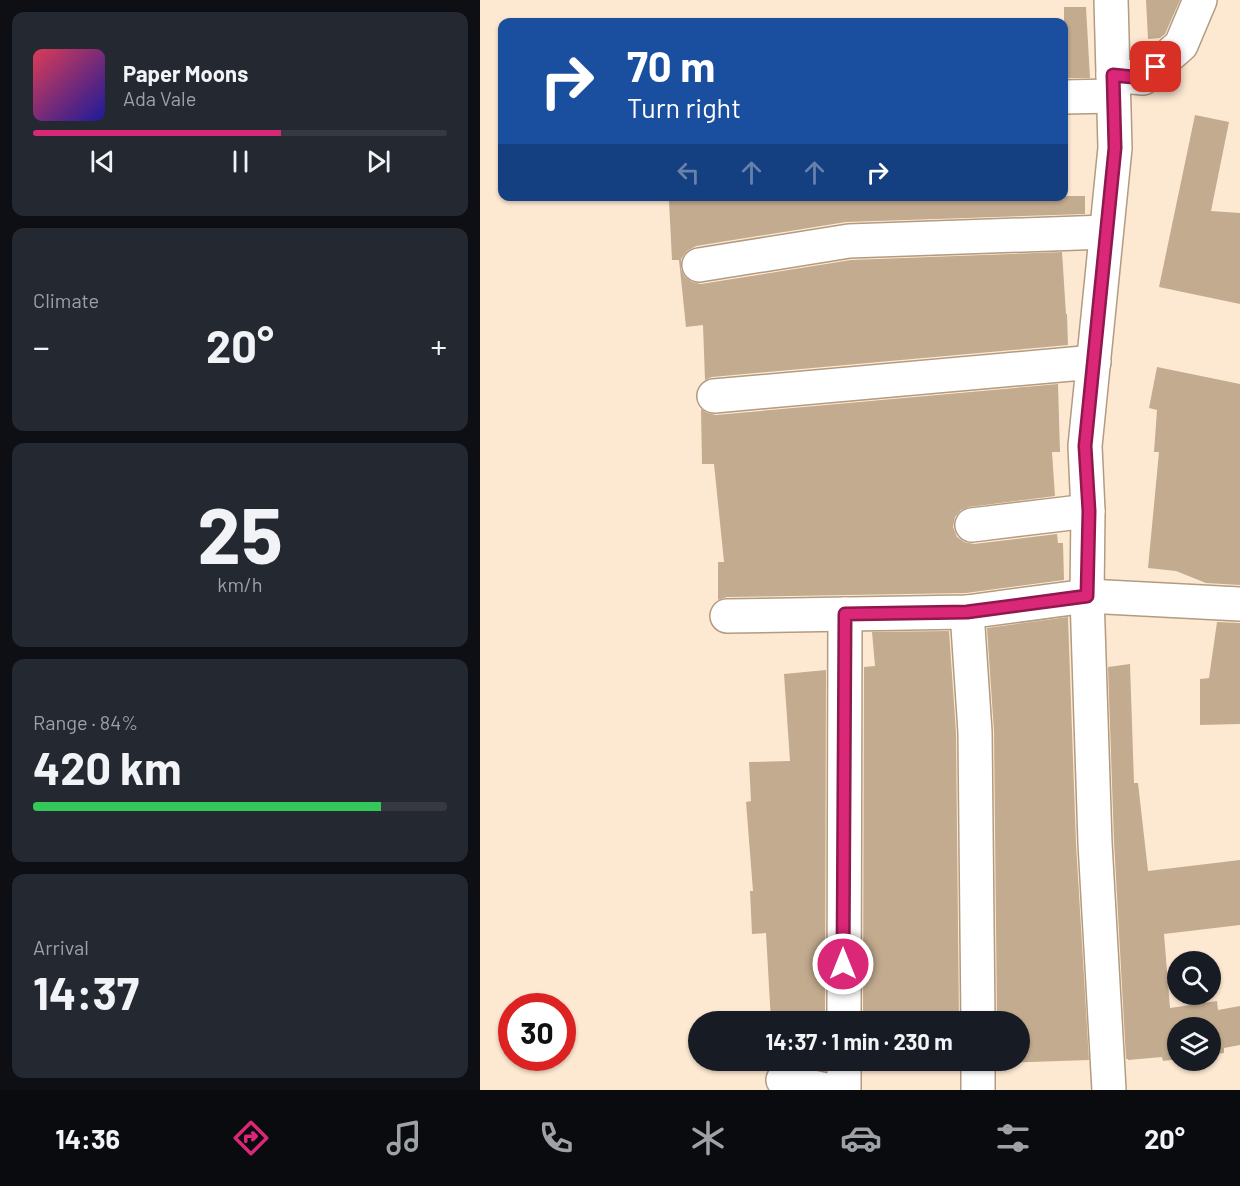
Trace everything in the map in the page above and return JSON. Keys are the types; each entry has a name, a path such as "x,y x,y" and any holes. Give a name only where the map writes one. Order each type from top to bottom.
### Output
{"street":[{"path":"1109,1090 1095,843 1087,596 1089,511 1085,446 1115,148 1111,0"},
{"path":"1068,96 1143,78 1181,45 1200,0"},
{"path":"699,265 849,241 1106,232"},
{"path":"714,396 1094,362"},
{"path":"972,525 1089,511"},
{"path":"727,616 967,612 1087,596 1240,604"},
{"path":"967,612 975,732 978,1011"},
{"path":"844,1011 845,614"},
{"path":"844,1071 844,1090"},
{"path":"978,1071 978,1090"},
{"path":"783,1080 826,1090"}],"building":[{"path":"1146,0 1180,0 1165,34 1160,38 1148,39"},
{"path":"1064,7 1086,7 1090,78 1068,78 1068,18 1064,18"},
{"path":"1195,115 1229,122 1211,211 1240,213 1240,304 1159,287"},
{"path":"1068,196 1085,196 1085,214 846,222 696,246 687,251 681,259 681,269 685,277 701,284 851,260 1062,252 1068,345 712,377 705,380 703,325 686,327 679,260 672,260 669,201 1068,201"},
{"path":"1157,367 1240,384 1240,585 1206,583 1176,571 1148,568 1159,452 1154,452 1157,410 1149,408"},
{"path":"1058,384 1060,452 1052,452 1055,496 969,507 961,510 955,517 953,527 957,537 964,542 974,544 1057,534 1058,543 1063,543 1064,580 966,593 727,597 718,600 718,562 724,562 714,464 702,464 701,409 716,415"},
{"path":"1068,617 1076,844 1089,1060 1030,1062 1030,1011 997,1011 994,732 987,628"},
{"path":"1217,622 1240,623 1240,724 1200,725 1200,679 1209,678"},
{"path":"949,631 956,733 959,1011 863,1011 864,667 875,666 872,632"},
{"path":"1130,664 1134,783 1138,783 1148,871 1240,860 1240,925 1164,934 1167,1005 1170,1005 1170,1008 1217,1005 1218,1010 1240,1006 1240,1045 1224,1048 1224,1053 1221,1053 1221,1017 1167,1017 1167,1060 1163,1061 1162,1057 1126,1059 1114,842 1108,667"},
{"path":"826,670 825,1011 770,1011 766,933 752,934 750,891 753,891 746,802 751,801 749,762 790,761 784,674"}],"route":[{"path":"843,964 845,614 967,612 1087,596 1089,511 1085,446 1115,148 1113,75 1143,78 1156,67"}]}
